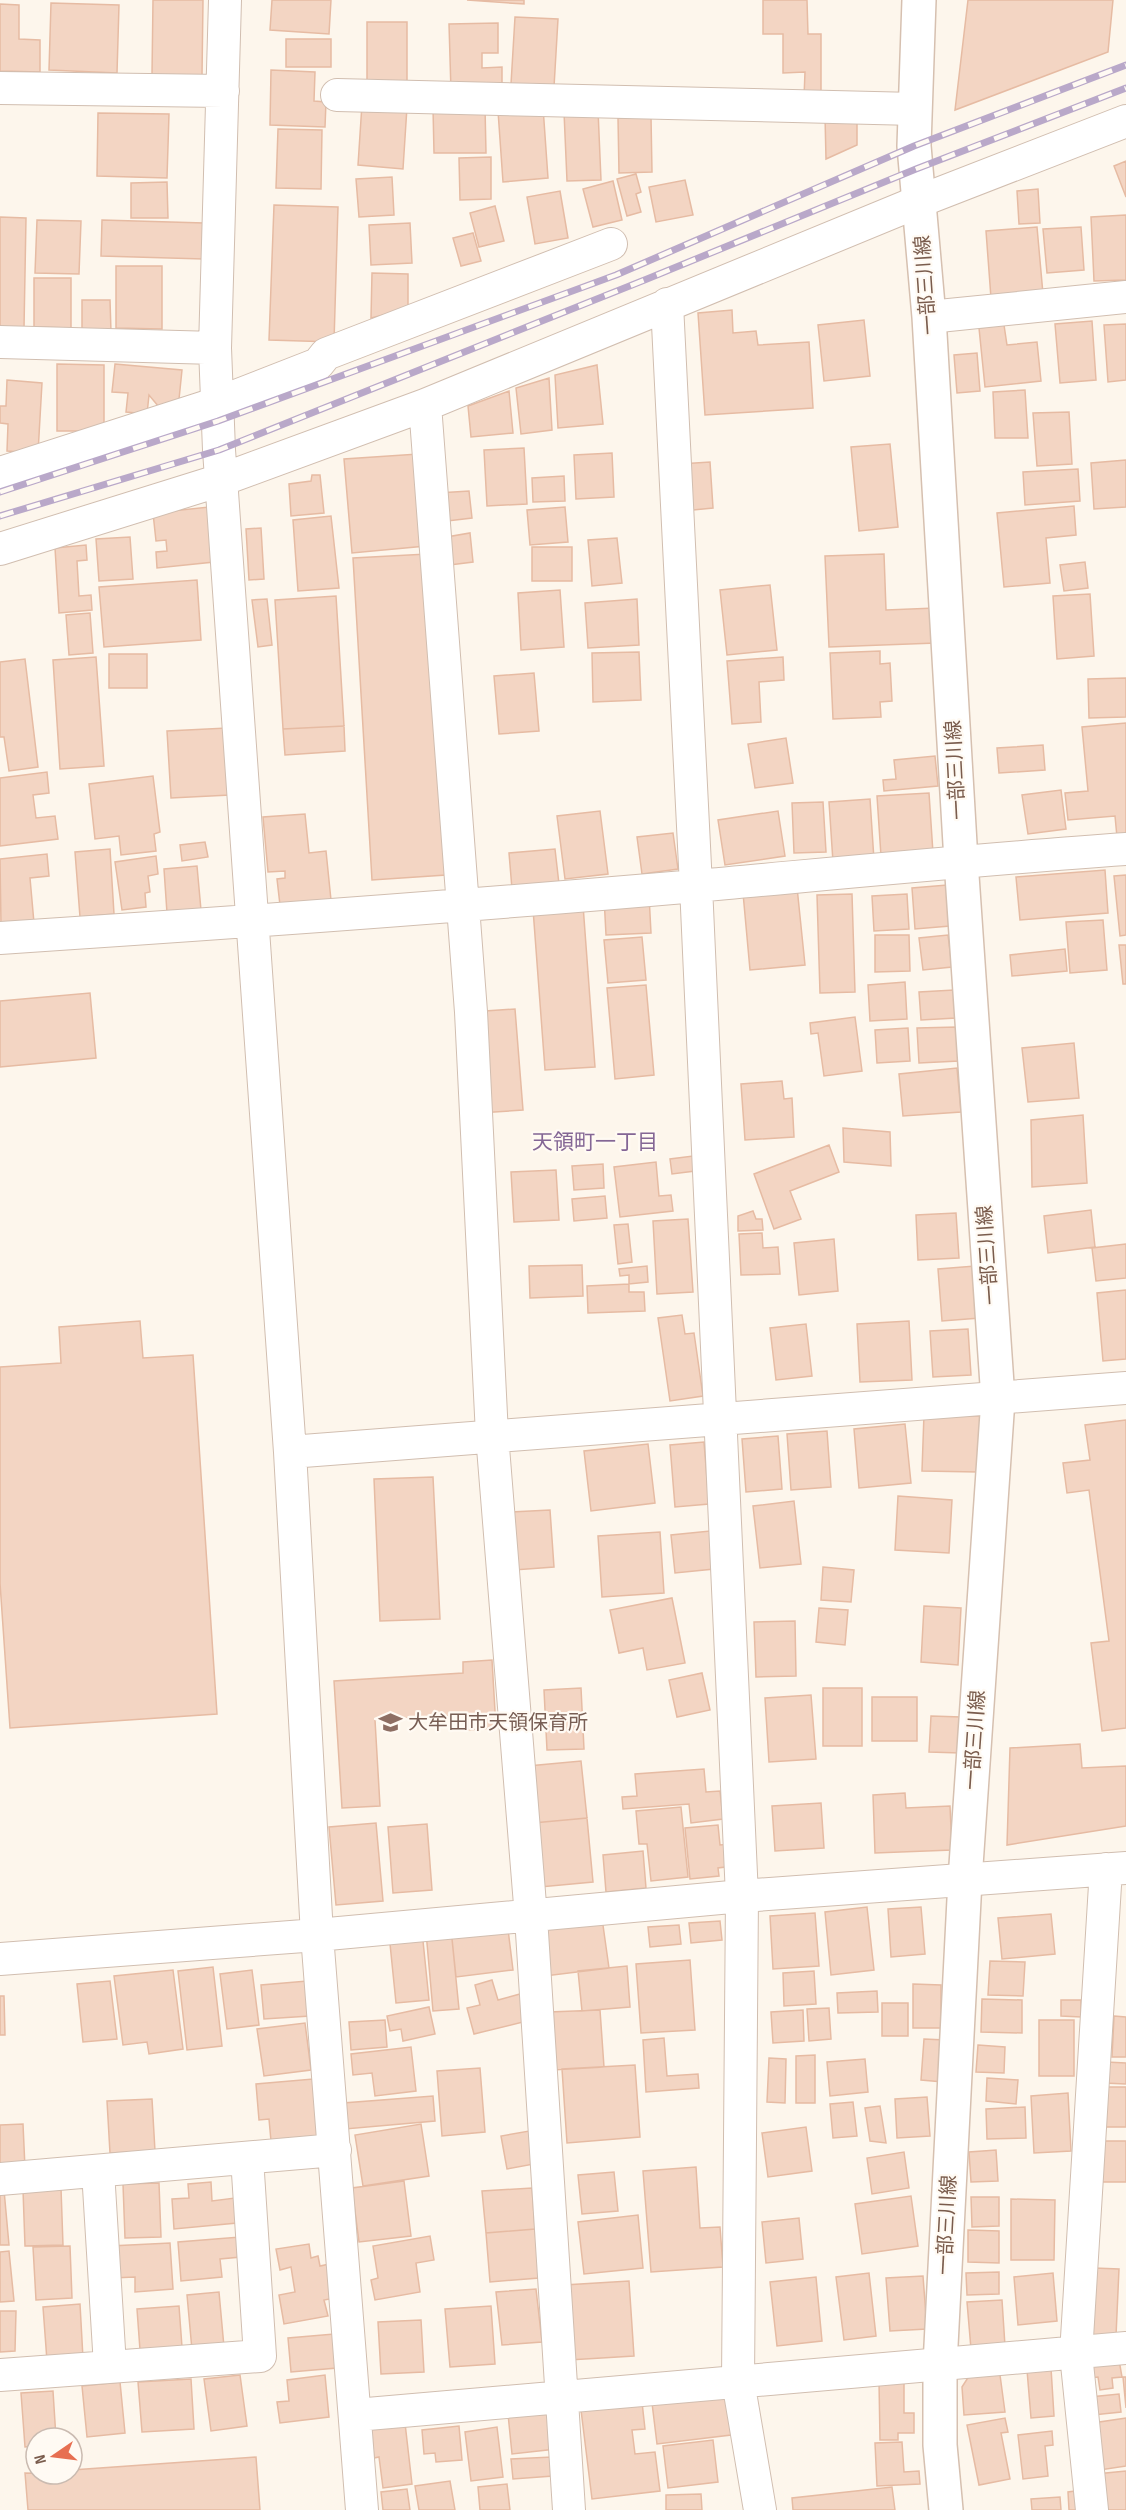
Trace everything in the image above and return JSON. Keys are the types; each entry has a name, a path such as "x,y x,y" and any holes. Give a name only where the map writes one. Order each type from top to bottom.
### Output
{"main road":[{"name":"一部三川線","path":"919,0 914,146 929,317 961,861 998,1399 965,1880 940,2365 940,2445 946,2510"}],"street":[{"path":"225,0 215,348 221,480 290,1452 316,1935 362,2510"},
{"path":"0,88 223,92"},
{"path":"337,95 915,109"},
{"path":"0,549 221,480 425,405 920,201 1126,122"},
{"path":"0,473 218,404 318,364 326,354 611,244"},
{"path":"929,317 1126,297"},
{"path":"667,304 742,1896 738,2381 760,2510"},
{"path":"0,342 215,348"},
{"path":"425,405 464,904 492,1435 531,1917 569,2510"},
{"path":"0,938 252,921 696,886 961,861 1126,849"},
{"path":"290,1452 1126,1388"},
{"path":"0,1959 531,1917 742,1896 1116,1869 1076,2354 1092,2510"},
{"path":"0,2179 334,2150"},
{"path":"0,2375 260,2356 247,2158"},
{"path":"98,2171 110,2366"},
{"path":"356,2415 1126,2349"}],"building":[{"path":"153,0 203,0 202,76 152,75"},
{"path":"272,0 331,0 329,34 270,30"},
{"path":"467,0 524,0 524,4"},
{"path":"763,0 807,0 808,34 821,34 821,98 804,97 805,72 783,73 783,34 763,34"},
{"path":"968,0 1113,0 1108,52 955,110"},
{"path":"51,3 119,5 117,73 49,70"},
{"path":"0,4 19,5 19,39 40,40 40,72 0,71"},
{"path":"515,17 558,19 554,87 511,84"},
{"path":"367,22 407,22 407,85 367,85"},
{"path":"498,23 498,53 482,53 482,68 502,67 502,90 451,91 449,24"},
{"path":"286,39 331,39 331,67 286,67"},
{"path":"271,70 315,72 314,101 326,102 325,127 270,125"},
{"path":"362,104 407,107 403,169 358,165"},
{"path":"485,107 486,153 434,153 433,108"},
{"path":"543,107 548,178 503,182 498,111"},
{"path":"598,110 601,180 567,181 564,112"},
{"path":"98,113 169,114 167,178 97,176"},
{"path":"857,115 857,145 826,159 825,116"},
{"path":"651,117 652,172 619,173 618,118"},
{"path":"278,129 322,130 321,189 276,188"},
{"path":"491,157 491,199 460,200 459,158"},
{"path":"1126,161 1126,197 1114,166"},
{"path":"636,174 641,192 636,194 641,212 627,216 617,179"},
{"path":"392,177 394,215 359,217 356,179"},
{"path":"685,180 693,215 656,222 649,187"},
{"path":"613,181 622,220 593,227 583,189"},
{"path":"167,182 168,218 131,218 131,183"},
{"path":"1038,189 1040,223 1019,224 1017,191"},
{"path":"560,191 568,238 535,244 527,197"},
{"path":"274,205 338,207 334,342 269,340"},
{"path":"495,206 504,241 479,247 470,213"},
{"path":"1126,215 1126,280 1094,281 1091,217"},
{"path":"0,217 26,218 24,328 0,327"},
{"path":"37,220 81,221 79,274 35,273"},
{"path":"102,220 204,223 203,259 101,256"},
{"path":"410,223 412,263 371,265 369,225"},
{"path":"1037,227 1043,294 991,298 986,231"},
{"path":"1081,227 1084,270 1047,273 1043,229"},
{"path":"473,233 481,261 461,266 453,238"},
{"path":"116,266 162,266 162,329 116,328"},
{"path":"372,273 408,274 408,309 371,318"},
{"path":"34,278 71,278 71,328 34,327"},
{"path":"82,300 110,300 111,332 82,332"},
{"path":"732,310 733,333 756,331 758,345 809,342 813,408 705,415 698,313"},
{"path":"864,320 870,376 824,381 818,325"},
{"path":"1092,321 1096,380 1060,383 1055,324"},
{"path":"1126,324 1126,380 1108,382 1104,325"},
{"path":"1004,325 1007,345 1037,342 1041,381 985,387 979,328"},
{"path":"977,353 980,391 957,393 954,355"},
{"path":"57,364 104,365 104,431 57,431"},
{"path":"115,364 182,370 178,409 159,407 149,395 147,414 126,412 128,393 112,392"},
{"path":"597,365 603,424 558,428 555,375"},
{"path":"549,378 552,430 521,434 516,388"},
{"path":"7,380 42,383 38,453 7,451 8,424 0,423 0,406 6,406"},
{"path":"1025,390 1028,438 995,438 993,392"},
{"path":"509,391 513,433 471,437 468,406"},
{"path":"1069,412 1072,464 1037,466 1033,413"},
{"path":"890,444 898,527 859,531 851,447"},
{"path":"524,448 527,504 487,506 484,450"},
{"path":"612,453 614,497 576,499 574,455"},
{"path":"418,454 426,546 352,553 344,459"},
{"path":"1126,460 1126,507 1094,509 1091,463"},
{"path":"710,462 713,508 683,511 680,464"},
{"path":"1078,469 1080,501 1025,505 1023,472"},
{"path":"312,475 320,475 324,513 291,516 289,484 311,481"},
{"path":"564,476 565,501 533,502 532,478"},
{"path":"469,491 472,518 439,522 438,493"},
{"path":"1074,506 1076,535 1046,538 1050,583 1004,587 997,513"},
{"path":"209,507 214,562 157,568 156,552 167,551 166,540 156,541 153,513"},
{"path":"565,507 568,542 530,545 527,510"},
{"path":"331,516 339,588 298,591 293,520"},
{"path":"261,528 264,579 249,580 246,529"},
{"path":"470,533 473,562 442,566 441,538"},
{"path":"130,537 133,579 99,581 96,539"},
{"path":"617,538 622,583 592,586 588,540"},
{"path":"86,545 87,560 77,561 79,596 91,595 92,610 59,613 55,548"},
{"path":"532,547 572,547 572,581 532,581"},
{"path":"427,554 446,875 372,880 353,558"},
{"path":"884,554 886,610 935,608 936,643 829,647 825,556"},
{"path":"1085,562 1088,588 1064,591 1060,565"},
{"path":"197,580 201,640 104,647 99,587"},
{"path":"770,585 777,650 727,655 720,590"},
{"path":"560,590 564,647 521,650 518,593"},
{"path":"1090,594 1094,656 1057,659 1053,596"},
{"path":"336,596 344,726 283,729 275,600"},
{"path":"267,599 272,645 258,647 252,600"},
{"path":"637,599 639,645 588,648 585,603"},
{"path":"90,613 93,653 69,655 66,615"},
{"path":"880,651 880,664 890,663 892,701 880,702 881,717 833,719 830,653"},
{"path":"639,652 641,700 593,702 592,653"},
{"path":"109,654 147,654 147,688 109,688"},
{"path":"96,657 104,766 60,769 53,660"},
{"path":"783,657 784,680 759,682 761,722 732,724 727,661"},
{"path":"25,659 38,767 9,771 4,737 0,737 0,662"},
{"path":"534,673 539,731 499,734 494,676"},
{"path":"1126,678 1126,717 1089,718 1088,679"},
{"path":"1126,723 1126,837 1117,837 1115,816 1068,820 1065,793 1088,791 1082,727"},
{"path":"344,726 345,751 285,755 283,729"},
{"path":"227,728 230,795 171,798 167,731"},
{"path":"786,738 793,783 755,788 748,744"},
{"path":"1043,745 1045,770 999,773 997,748"},
{"path":"935,756 938,786 884,791 883,780 896,779 894,760"},
{"path":"47,772 49,793 33,795 36,818 55,816 58,839 0,846 0,778"},
{"path":"153,776 160,832 154,834 156,851 121,855 119,836 95,839 89,784"},
{"path":"1061,790 1066,829 1028,834 1022,795"},
{"path":"929,793 933,853 881,856 877,796"},
{"path":"870,799 874,860 833,862 829,802"},
{"path":"823,802 826,852 794,853 792,803"},
{"path":"600,811 608,874 565,879 557,816"},
{"path":"778,811 785,856 725,865 718,820"},
{"path":"305,814 309,853 326,851 331,900 280,905 277,879 285,878 285,871 268,872 263,817"},
{"path":"673,833 678,869 642,874 637,837"},
{"path":"205,842 208,857 182,861 180,845"},
{"path":"110,849 114,914 80,917 75,852"},
{"path":"555,849 559,884 512,889 509,853"},
{"path":"47,854 49,876 30,878 34,923 1,926 0,859"},
{"path":"156,856 158,874 148,876 150,892 145,893 146,907 122,910 115,862"},
{"path":"197,866 201,910 167,913 164,869"},
{"path":"1105,870 1108,913 1020,920 1016,877"},
{"path":"1126,875 1126,935 1120,936 1114,876"},
{"path":"947,885 950,926 915,929 912,888"},
{"path":"797,887 805,965 750,970 743,893"},
{"path":"852,894 855,992 820,993 817,895"},
{"path":"907,894 909,929 874,931 872,896"},
{"path":"649,895 651,933 606,935 604,897"},
{"path":"583,905 595,1067 545,1070 533,909"},
{"path":"1103,920 1107,970 1070,973 1066,922"},
{"path":"875,935 909,935 910,971 875,972"},
{"path":"948,935 952,967 923,970 919,938"},
{"path":"642,937 646,980 608,983 604,940"},
{"path":"1119,945 1126,945 1126,984 1123,984"},
{"path":"1065,949 1067,971 1012,976 1010,955"},
{"path":"905,982 907,1019 870,1021 868,985"},
{"path":"646,985 654,1075 615,1079 607,988"},
{"path":"954,990 956,1018 921,1020 919,992"},
{"path":"90,993 96,1058 0,1067 0,1001"},
{"path":"515,1009 523,1110 479,1113 471,1012"},
{"path":"855,1017 862,1071 824,1076 818,1033 811,1034 810,1023"},
{"path":"957,1027 959,1061 919,1063 917,1028"},
{"path":"908,1028 910,1061 877,1063 875,1030"},
{"path":"1074,1043 1079,1098 1028,1102 1022,1048"},
{"path":"957,1068 961,1112 903,1116 899,1074"},
{"path":"782,1081 784,1099 792,1098 794,1137 745,1140 741,1084"},
{"path":"1083,1115 1087,1183 1032,1187 1031,1120"},
{"path":"843,1128 890,1132 891,1166 844,1162"},
{"path":"829,1145 839,1172 790,1191 801,1219 774,1229 754,1174"},
{"path":"693,1156 695,1171 672,1174 670,1159"},
{"path":"656,1162 659,1196 671,1195 673,1211 620,1217 614,1167"},
{"path":"603,1164 604,1188 574,1190 572,1166"},
{"path":"556,1170 559,1220 514,1222 511,1172"},
{"path":"605,1196 607,1218 574,1221 572,1199"},
{"path":"1091,1210 1095,1247 1048,1253 1044,1216"},
{"path":"753,1211 756,1219 762,1219 763,1230 738,1231 738,1216"},
{"path":"956,1213 959,1258 918,1260 916,1215"},
{"path":"688,1219 693,1292 657,1294 653,1221"},
{"path":"628,1224 632,1262 618,1264 614,1225"},
{"path":"762,1233 763,1248 778,1247 780,1274 741,1275 739,1234"},
{"path":"834,1239 838,1291 799,1295 794,1243"},
{"path":"1126,1244 1126,1278 1096,1281 1092,1248"},
{"path":"582,1265 583,1296 530,1298 529,1266"},
{"path":"647,1266 648,1282 629,1284 629,1275 620,1276 619,1269"},
{"path":"975,1266 980,1318 942,1321 938,1269"},
{"path":"629,1284 629,1292 644,1292 645,1311 588,1313 587,1286"},
{"path":"1126,1290 1126,1359 1103,1361 1097,1293"},
{"path":"682,1315 685,1334 694,1333 703,1396 670,1401 658,1318"},
{"path":"140,1321 143,1358 193,1355 217,1714 10,1728 0,1583 0,1367 61,1363 59,1327"},
{"path":"909,1321 912,1380 860,1382 857,1324"},
{"path":"806,1324 812,1376 776,1380 770,1328"},
{"path":"968,1329 971,1375 933,1377 930,1331"},
{"path":"924,1414 980,1416 978,1472 922,1471"},
{"path":"1126,1420 1126,1728 1102,1731 1091,1643 1109,1641 1089,1490 1067,1493 1063,1463 1090,1460 1085,1425"},
{"path":"905,1424 911,1483 859,1488 854,1429"},
{"path":"827,1431 831,1487 791,1490 787,1434"},
{"path":"778,1436 782,1489 746,1492 742,1439"},
{"path":"704,1442 709,1504 675,1507 670,1445"},
{"path":"648,1444 655,1503 591,1511 584,1451"},
{"path":"433,1477 440,1619 380,1621 374,1479"},
{"path":"898,1496 952,1500 949,1553 895,1550"},
{"path":"794,1501 801,1564 760,1568 753,1506"},
{"path":"550,1510 554,1567 514,1570 511,1512"},
{"path":"710,1531 714,1569 675,1573 671,1535"},
{"path":"660,1532 664,1593 602,1597 598,1536"},
{"path":"823,1567 854,1570 851,1602 821,1600"},
{"path":"672,1598 685,1663 647,1670 643,1648 619,1653 610,1610"},
{"path":"924,1606 961,1608 958,1665 921,1662"},
{"path":"819,1608 848,1610 845,1645 816,1642"},
{"path":"795,1621 796,1676 756,1677 754,1622"},
{"path":"492,1660 496,1728 466,1730 465,1715 375,1720 380,1806 342,1808 334,1681 463,1673 463,1662"},
{"path":"702,1673 710,1710 677,1717 669,1680"},
{"path":"581,1688 584,1749 547,1750 544,1690"},
{"path":"823,1688 862,1688 862,1746 823,1746"},
{"path":"811,1695 816,1759 769,1762 765,1698"},
{"path":"872,1697 917,1697 917,1741 872,1741"},
{"path":"931,1716 961,1717 960,1753 929,1752"},
{"path":"1080,1744 1082,1768 1126,1766 1126,1826 1007,1845 1010,1748"},
{"path":"581,1761 587,1818 533,1823 528,1766"},
{"path":"704,1769 706,1792 720,1791 723,1819 691,1823 689,1804 623,1809 622,1797 637,1796 635,1774"},
{"path":"905,1793 906,1808 950,1806 952,1850 875,1853 873,1795"},
{"path":"821,1803 824,1848 775,1851 772,1806"},
{"path":"681,1807 688,1877 651,1881 647,1844 639,1844 636,1811"},
{"path":"587,1818 593,1882 540,1887 533,1823"},
{"path":"376,1823 383,1901 336,1905 329,1827"},
{"path":"427,1824 432,1890 393,1893 388,1827"},
{"path":"718,1825 720,1845 730,1844 733,1866 718,1868 719,1876 690,1879 685,1828"},
{"path":"643,1851 646,1888 606,1892 603,1855"},
{"path":"867,1907 874,1970 831,1975 825,1912"},
{"path":"921,1907 925,1954 891,1957 888,1909"},
{"path":"601,1911 609,1968 545,1976 537,1920"},
{"path":"815,1913 819,1966 773,1969 770,1916"},
{"path":"1051,1914 1055,1954 1002,1959 998,1918"},
{"path":"507,1921 513,1970 456,1977 451,1929"},
{"path":"720,1921 722,1940 691,1943 689,1923"},
{"path":"679,1925 681,1944 650,1947 648,1927"},
{"path":"451,1929 459,2009 433,2011 426,1932"},
{"path":"422,1931 429,2000 396,2003 389,1934"},
{"path":"690,1960 695,2030 641,2033 636,1964"},
{"path":"990,1961 1025,1962 1023,1996 988,1995"},
{"path":"627,1966 630,2007 582,2011 578,1971"},
{"path":"213,1967 222,2046 187,2050 178,1971"},
{"path":"173,1970 183,2049 149,2054 147,2042 123,2045 114,1976"},
{"path":"252,1970 259,2025 227,2029 220,1974"},
{"path":"814,1971 816,2004 784,2006 783,1973"},
{"path":"492,1980 498,2000 520,1994 527,2021 474,2034 467,2008 480,2005 475,1985"},
{"path":"110,1981 117,2039 83,2042 77,1984"},
{"path":"307,1981 310,2016 264,2019 261,1985"},
{"path":"913,1984 941,1985 941,2028 913,2028"},
{"path":"877,1991 878,2012 838,2013 837,1993"},
{"path":"0,1996 4,1996 5,2035 0,2035"},
{"path":"982,1999 1022,2000 1022,2033 981,2032"},
{"path":"1061,2000 1081,2000 1081,2017 1061,2016"},
{"path":"882,2003 908,2003 908,2036 882,2036"},
{"path":"429,2007 435,2034 403,2041 401,2029 390,2031 387,2016"},
{"path":"829,2008 831,2039 809,2041 807,2009"},
{"path":"600,2010 604,2067 552,2070 549,2012"},
{"path":"803,2010 804,2041 773,2043 771,2012"},
{"path":"1114,2016 1126,2017 1126,2057 1112,2057"},
{"path":"385,2020 387,2047 351,2050 349,2022"},
{"path":"1039,2020 1074,2020 1074,2076 1039,2076"},
{"path":"305,2023 311,2070 264,2076 257,2029"},
{"path":"664,2038 667,2076 698,2074 699,2088 646,2092 643,2040"},
{"path":"924,2039 945,2040 943,2082 921,2080"},
{"path":"978,2045 1005,2047 1004,2073 976,2072"},
{"path":"411,2047 416,2091 375,2096 372,2073 353,2075 351,2054"},
{"path":"815,2055 815,2103 796,2103 796,2056"},
{"path":"769,2058 786,2059 785,2103 767,2102"},
{"path":"865,2059 868,2092 830,2096 827,2062"},
{"path":"1106,2062 1126,2063 1126,2084 1104,2083"},
{"path":"635,2065 640,2137 567,2143 562,2069"},
{"path":"480,2068 485,2132 442,2136 437,2071"},
{"path":"987,2078 1018,2080 1016,2104 986,2101"},
{"path":"313,2079 319,2137 271,2141 269,2119 259,2120 256,2084"},
{"path":"1104,2087 1126,2087 1126,2127 1104,2127"},
{"path":"1068,2093 1071,2151 1034,2153 1031,2096"},
{"path":"433,2096 435,2121 345,2129 343,2103"},
{"path":"927,2097 930,2136 897,2138 895,2099"},
{"path":"152,2099 155,2151 110,2153 107,2101"},
{"path":"853,2102 857,2136 833,2138 830,2104"},
{"path":"880,2106 886,2143 870,2141 865,2108"},
{"path":"1025,2107 1026,2138 987,2139 986,2109"},
{"path":"23,2124 25,2168 0,2169 0,2125"},
{"path":"421,2124 429,2176 363,2186 355,2135"},
{"path":"806,2127 812,2171 768,2177 762,2133"},
{"path":"529,2131 534,2164 507,2169 501,2136"},
{"path":"1098,2141 1126,2141 1126,2182 1099,2182"},
{"path":"996,2150 998,2181 971,2182 969,2152"},
{"path":"904,2152 909,2188 872,2194 867,2158"},
{"path":"696,2167 700,2228 720,2227 723,2267 651,2272 643,2171"},
{"path":"614,2172 618,2211 582,2214 578,2175"},
{"path":"404,2181 411,2236 359,2242 352,2188"},
{"path":"211,2182 212,2201 235,2198 237,2223 174,2229 172,2199 189,2198 188,2184"},
{"path":"159,2183 161,2237 125,2238 123,2184"},
{"path":"61,2188 63,2245 25,2246 23,2190"},
{"path":"532,2188 535,2229 486,2233 482,2191"},
{"path":"0,2190 4,2190 9,2245 0,2245"},
{"path":"911,2196 918,2246 862,2254 855,2204"},
{"path":"971,2197 999,2197 999,2226 972,2227"},
{"path":"1011,2199 1055,2200 1054,2260 1011,2260"},
{"path":"638,2215 643,2268 584,2274 578,2222"},
{"path":"799,2218 803,2259 766,2263 762,2222"},
{"path":"535,2229 539,2278 490,2282 486,2233"},
{"path":"968,2230 999,2231 999,2263 968,2262"},
{"path":"430,2236 434,2260 416,2263 420,2292 375,2300 371,2280 378,2278 373,2246"},
{"path":"240,2237 241,2257 220,2259 222,2277 181,2281 178,2242"},
{"path":"170,2243 173,2289 135,2292 135,2277 112,2278 110,2246"},
{"path":"309,2244 311,2258 318,2256 320,2266 334,2263 340,2297 324,2300 328,2316 284,2324 279,2295 295,2292 291,2267 280,2270 276,2249"},
{"path":"70,2246 72,2298 36,2300 33,2247"},
{"path":"9,2251 14,2301 0,2302 0,2252"},
{"path":"1094,2268 1119,2269 1116,2336 1092,2335"},
{"path":"999,2272 999,2294 967,2295 966,2273"},
{"path":"869,2273 876,2336 844,2340 836,2277"},
{"path":"1053,2273 1057,2321 1018,2325 1014,2277"},
{"path":"923,2276 927,2329 890,2331 886,2278"},
{"path":"816,2277 822,2341 777,2346 770,2282"},
{"path":"629,2281 634,2356 569,2360 564,2285"},
{"path":"536,2289 542,2342 502,2345 496,2292"},
{"path":"219,2292 224,2347 192,2350 187,2295"},
{"path":"1002,2300 1005,2346 971,2349 967,2302"},
{"path":"80,2304 83,2358 47,2361 43,2307"},
{"path":"179,2306 182,2347 140,2350 137,2309"},
{"path":"491,2306 495,2364 450,2367 445,2309"},
{"path":"0,2311 16,2311 15,2351 0,2352"},
{"path":"421,2320 424,2372 381,2374 378,2322"},
{"path":"334,2334 337,2368 291,2372 288,2338"},
{"path":"1118,2354 1122,2377 1112,2378 1113,2388 1100,2390 1098,2377 1089,2378 1087,2359"},
{"path":"1051,2368 1054,2416 1031,2418 1027,2370"},
{"path":"240,2375 247,2426 211,2431 204,2379"},
{"path":"325,2375 329,2417 280,2423 277,2402 289,2401 287,2380"},
{"path":"1000,2375 1005,2412 964,2415 962,2387 969,2376"},
{"path":"1123,2377 1126,2377 1126,2408"},
{"path":"191,2379 194,2429 142,2432 138,2382"},
{"path":"879,2381 904,2381 904,2413 914,2413 914,2433 898,2433 898,2440 880,2440"},
{"path":"120,2382 125,2433 87,2437 82,2386"},
{"path":"53,2391 55,2426 24,2426 24,2434 21,2393"},
{"path":"726,2394 731,2435 657,2444 652,2403"},
{"path":"1119,2394 1121,2412 1093,2415 1090,2397"},
{"path":"642,2402 645,2429 632,2430 635,2454 655,2452 660,2491 592,2499 581,2410"},
{"path":"551,2410 556,2449 512,2454 508,2414"},
{"path":"1005,2418 1008,2432 1001,2433 1010,2479 979,2485 967,2425"},
{"path":"1126,2418 1126,2466 1100,2470 1093,2423"},
{"path":"405,2423 412,2484 383,2488 379,2457 374,2458 371,2427"},
{"path":"459,2426 462,2460 436,2462 435,2453 424,2454 422,2430"},
{"path":"497,2427 503,2477 471,2481 465,2432"},
{"path":"1052,2431 1053,2445 1045,2446 1048,2476 1023,2479 1018,2435"},
{"path":"713,2440 718,2482 668,2488 663,2446"},
{"path":"902,2442 904,2472 919,2471 920,2484 877,2486 875,2443"},
{"path":"256,2457 260,2510 28,2510 26,2486 84,2486 84,2469"},
{"path":"552,2457 553,2476 513,2479 511,2459"},
{"path":"1126,2471 1126,2510 1100,2510 1096,2474"},
{"path":"450,2481 455,2510 419,2510 415,2486"},
{"path":"507,2484 510,2510 480,2510 478,2487"},
{"path":"892,2487 895,2510 793,2510 792,2498"},
{"path":"407,2489 410,2510 383,2510 381,2492"},
{"path":"1082,2490 1084,2510 1069,2510 1068,2492"},
{"path":"701,2494 702,2510 666,2510 666,2495"},
{"path":"1060,2497 1061,2510 1032,2510 1031,2499"}],"railway":[{"path":"0,492 218,421 616,275 914,146 1126,65"},
{"path":"0,516 219,450 916,169 1126,88"}],"place":[{"name":"大牟田市天領保育所","path":"390,1723"}],"district":[{"name":"天領町一丁目","path":"595,1142"}]}
